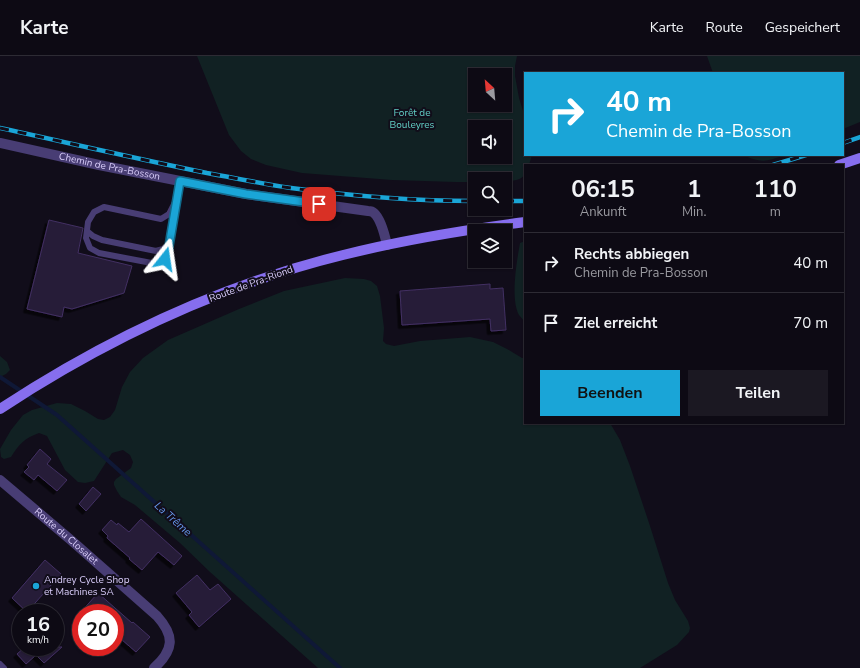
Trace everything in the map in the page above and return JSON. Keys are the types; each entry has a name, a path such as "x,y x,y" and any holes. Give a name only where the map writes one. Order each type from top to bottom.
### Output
{"main road":[{"path":"842,164 860,158"},
{"name":"Route de Pra-Riond","path":"0,409 53,376 134,332 232,290 304,266 343,255 451,233 524,222"}],"street":[{"name":"Chemin de Pra-Bosson","path":"0,143 246,194 368,211 374,214 378,219 387,245"},
{"name":"Route du Closalet","path":"0,480 157,616 168,631 170,645 163,658 154,668"}],"lane":[{"path":"176,200 169,214 162,219 104,207 94,212 88,222 86,238 90,248 99,254 157,264 165,259 168,252 180,181"},
{"path":"87,231 93,236 102,240 156,251 163,249 169,244"},
{"path":"0,664 4,668"}],"green space":[{"name":"Forêt de Bouleyres","path":"197,56 517,56 515,76 524,114 524,156 532,156 529,164 524,164 524,176 516,180 512,180 512,172 468,172 468,182 392,180 302,173 266,165 251,159 241,151 229,135"},
{"path":"707,56 860,56 860,122 844,129 844,72 713,72"},
{"path":"746,156 781,156 764,161"},
{"path":"524,241 524,321 516,308 515,299 516,269 520,243"},
{"path":"345,278 371,281 377,286 380,296 384,328 383,341 386,344 394,346 420,341 470,337 493,342 524,358 524,424 611,424 620,440 630,466 668,583 675,600 688,621 690,628 689,632 677,645 640,668 318,668 210,572 180,543 135,505 121,497 114,485 114,482 131,468 133,462 130,455 123,450 112,453 94,481 85,483 78,482 65,470 47,436 39,433 23,442 11,457 4,459 1,457 0,449 11,430 23,415 32,410 57,403 71,404 98,419 104,420 110,417 115,410 122,387 130,372 143,358 168,340 284,291"},
{"path":"0,356 7,362 10,370 0,377"}],"building":[{"path":"49,220 83,228 78,253 132,266 124,293 72,309 64,307 62,317 27,309"},
{"path":"490,284 490,289 503,288 506,330 491,331 490,319 402,325 400,291"},
{"path":"40,449 51,459 47,464 67,480 57,491 38,475 34,480 24,472 29,467 27,465"},
{"path":"93,487 101,494 86,511 79,504"},
{"path":"141,519 182,556 174,565 158,552 142,570 107,538 108,536 102,530 111,520 117,525 118,523 129,532"},
{"name":"Andrey Cycle Shop et Machines SA","path":"45,560 61,574 34,604 18,604 12,598"},
{"path":"197,575 210,590 218,584 231,599 199,627 189,615 192,612 176,593"},
{"path":"98,593 110,604 88,604"},
{"path":"124,616 150,637 136,652 124,642"},
{"path":"19,656 35,656 26,664"},
{"path":"37,656 52,656 44,663"}],"waterway":[{"name":"La Trême","path":"0,377 57,415 340,668"}],"railway":[{"path":"0,128 181,168 280,186 383,198 468,201"},
{"path":"844,143 860,137"},
{"path":"776,164 803,156"},
{"path":"512,201 524,201"}],"place":[{"name":"Andrey Cycle Shop et Machines SA","path":"36,586"}],"route":[{"path":"165,259 168,252 180,181 246,194 319,204"}]}
